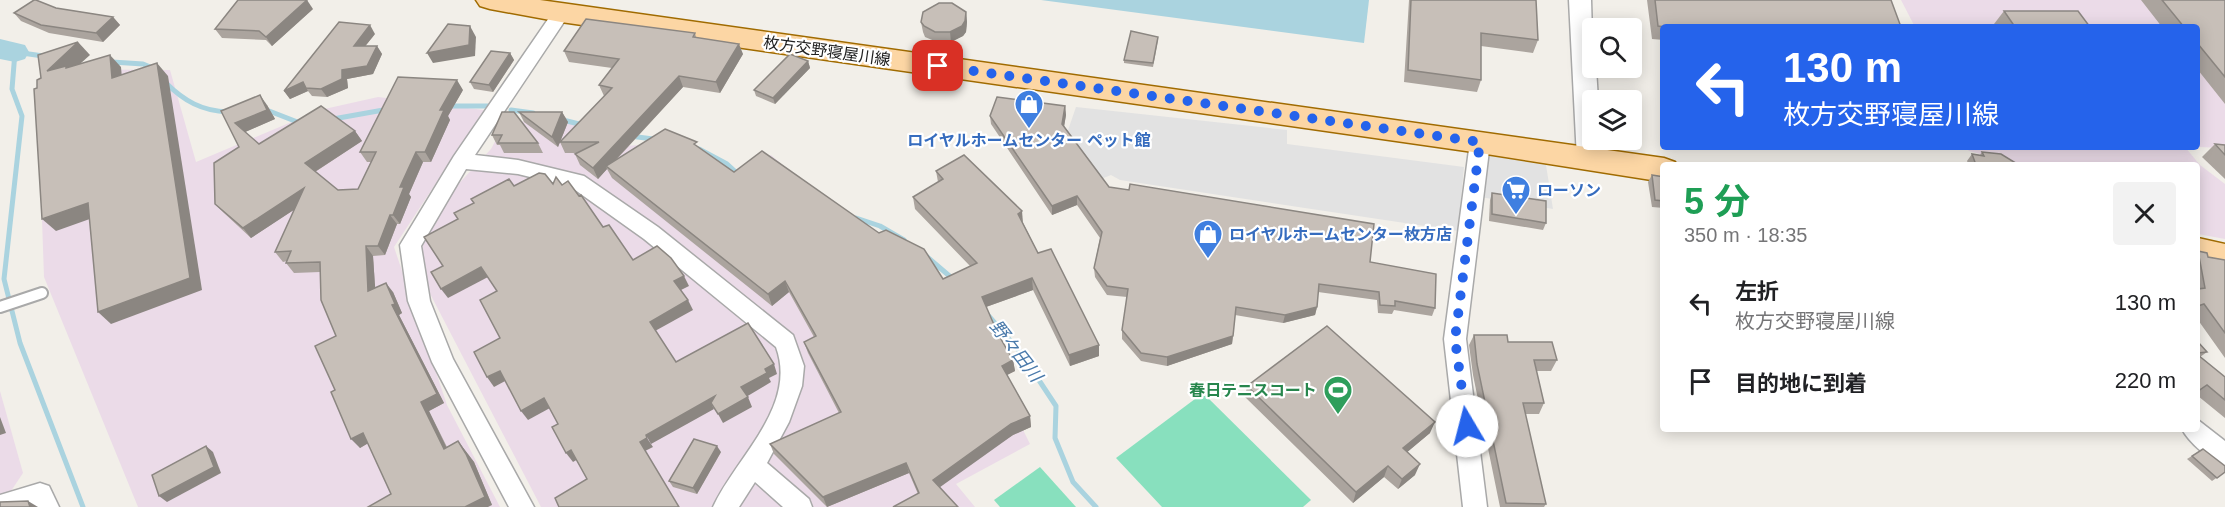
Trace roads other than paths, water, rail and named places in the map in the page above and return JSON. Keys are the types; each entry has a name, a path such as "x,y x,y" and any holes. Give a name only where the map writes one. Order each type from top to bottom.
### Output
{"main road":[{"name":"枚方交野寝屋川線","path":"490,0 561,13 1660,169"},
{"path":"2200,252 2225,258"}],"street":[{"path":"1580,0 1590,159"},
{"path":"522,507 443,362 419,301 410,245 461,161 561,13"},
{"path":"1475,507 1455,339 1480,142"},
{"path":"461,161 518,167 577,181 651,233 784,342 793,366 789,392 754,466 724,507"},
{"path":"2198,432 2225,455"},
{"path":"754,466 800,507"},
{"path":"0,506 40,494 46,507"}],"lane":[{"path":"0,307 42,293"}],"water":[{"path":"1041,0 1369,0 1364,43"}],"waterway":[{"name":"野々田川","path":"0,49 15,52"},
{"path":"43,56 15,52 12,89 22,116 4,279 20,343 83,507"},
{"name":"野々田川","path":"112,62 143,64 155,69"},
{"name":"野々田川","path":"166,83 194,104 210,110 228,112"},
{"name":"野々田川","path":"449,106 488,106"},
{"name":"野々田川","path":"264,109 300,123"},
{"name":"野々田川","path":"333,119 389,109"},
{"name":"野々田川","path":"511,110 533,113"},
{"name":"野々田川","path":"563,120 583,125"},
{"name":"野々田川","path":"630,136 653,139"},
{"name":"野々田川","path":"699,149 727,164 739,175"},
{"name":"野々田川","path":"856,218 880,226 904,240"},
{"name":"野々田川","path":"926,256 953,279"},
{"name":"野々田川","path":"987,314 1021,353 1056,406 1055,438 1073,482 1096,507"}],"place":[{"name":"ロイヤルホームセンター ペット館","path":"1029,130"},
{"name":"ローソン","path":"1516,216"},
{"name":"ロイヤルホームセンター枚方店","path":"1208,260"},
{"name":"春日テニスコート","path":"1338,416"}]}
